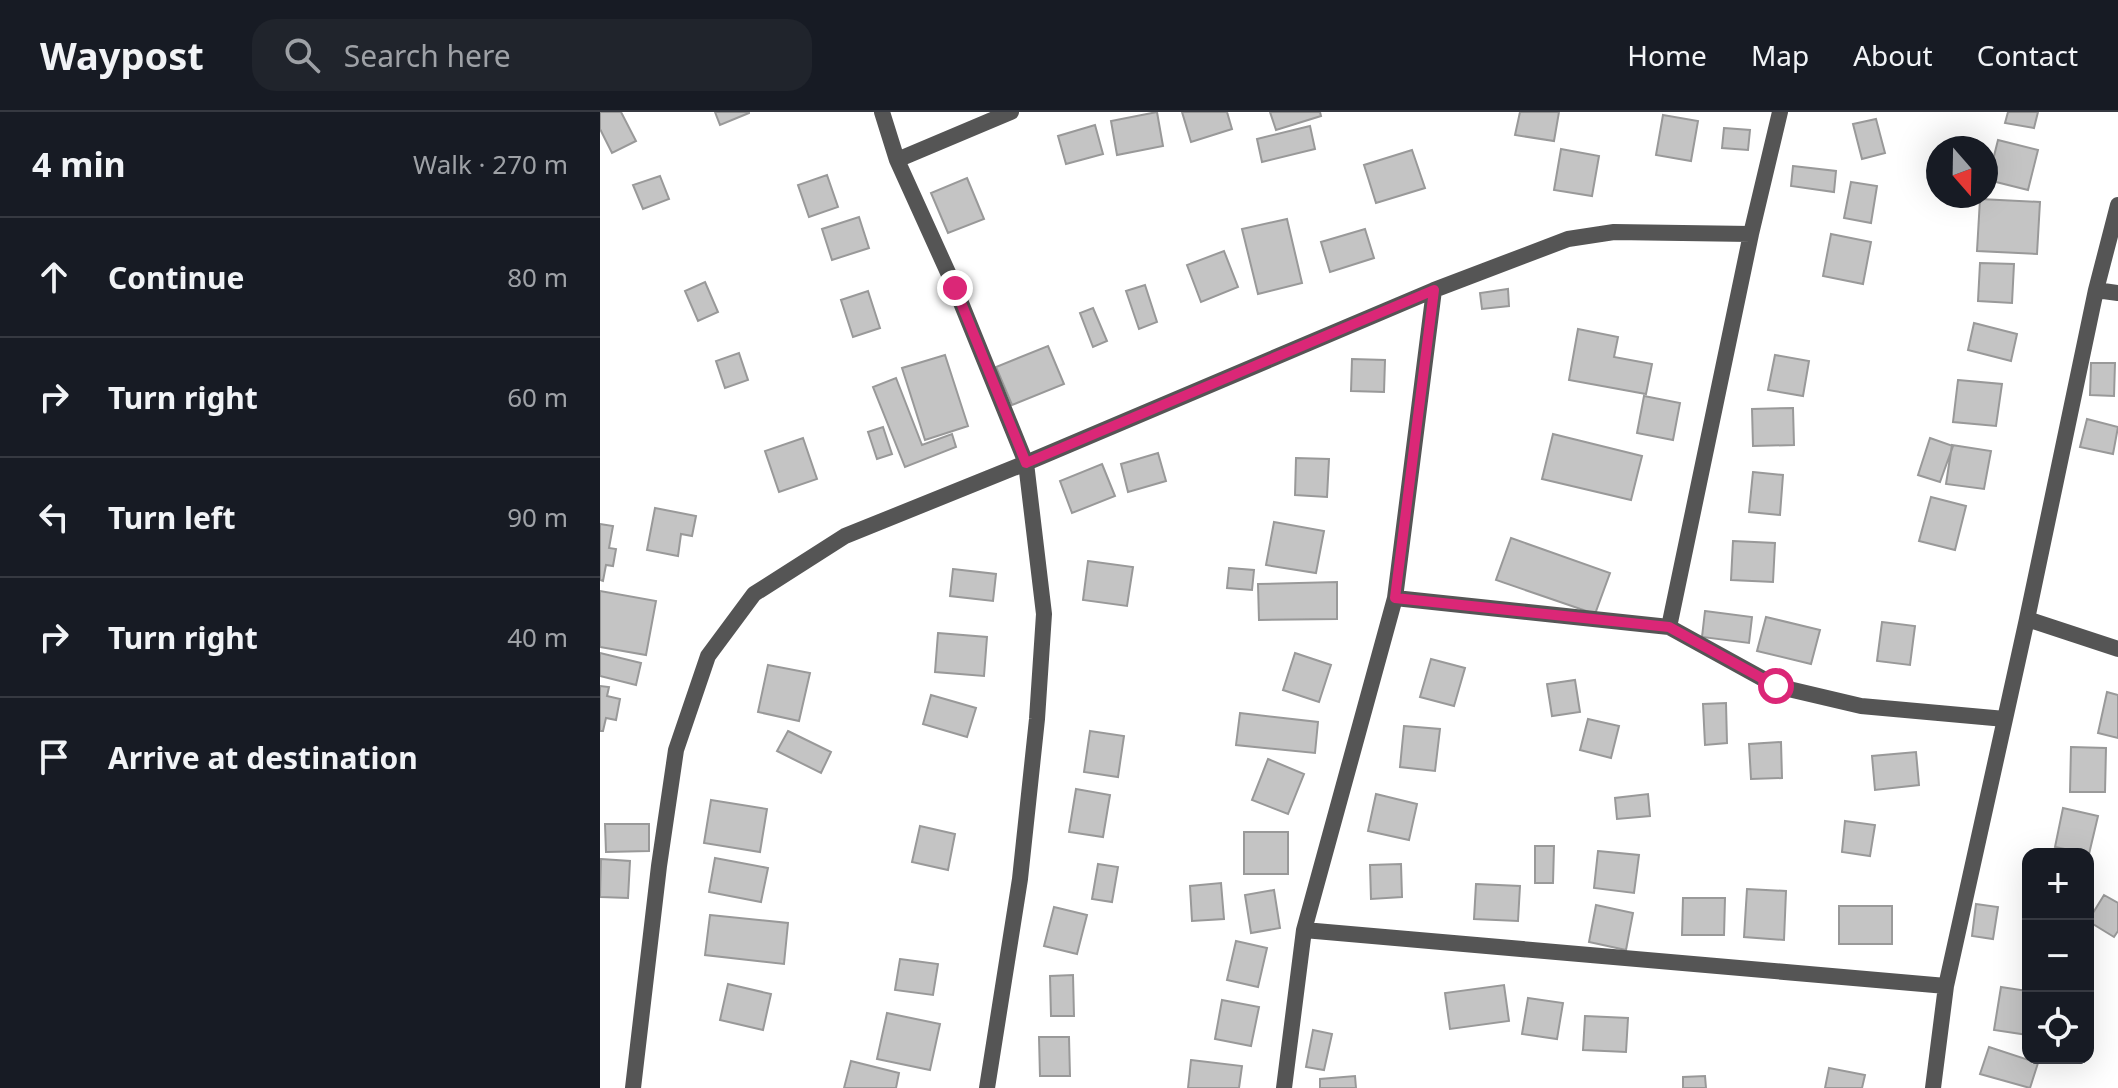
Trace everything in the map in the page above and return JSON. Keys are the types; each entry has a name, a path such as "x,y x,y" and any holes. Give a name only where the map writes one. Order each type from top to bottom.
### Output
{"street":[{"path":"882,112 897,160 955,288 1026,463 1044,614 1037,719 1020,879 987,1088"},
{"path":"897,160 1011,112"},
{"path":"1669,627 1751,234 1780,112"},
{"path":"1933,1088 1946,986 2096,290 2118,205"},
{"path":"633,1088 676,750 708,656 754,594 845,536 1434,290 1568,239 1614,232 1751,234"},
{"path":"1284,1088 1304,930 1395,598 1434,290"},
{"path":"2096,290 2118,293"},
{"path":"1395,598 1669,627 1776,686 1861,706 2005,719"},
{"path":"2027,619 2118,649"},
{"path":"1304,930 1946,986"}],"building":[{"path":"600,112 621,112 636,141 612,153 600,129"},
{"path":"715,112 749,112 749,113 720,125"},
{"path":"1157,112 1163,146 1117,155 1111,121"},
{"path":"1182,112 1227,112 1232,129 1191,142"},
{"path":"1270,112 1320,112 1321,116 1276,130"},
{"path":"1520,112 1559,112 1554,141 1515,135"},
{"path":"2008,112 2038,112 2034,128 2005,123"},
{"path":"1663,115 1698,121 1691,161 1656,155"},
{"path":"1876,119 1885,153 1862,159 1853,124"},
{"path":"1095,125 1103,154 1066,164 1058,136"},
{"path":"1310,126 1315,149 1262,162 1257,139"},
{"path":"1724,128 1750,130 1748,150 1722,148"},
{"path":"1998,140 2038,150 2028,190 1998,182"},
{"path":"1561,149 1599,156 1592,196 1554,190"},
{"path":"1412,150 1425,188 1376,203 1364,165"},
{"path":"1793,166 1836,171 1834,192 1791,186"},
{"path":"827,175 838,207 809,217 798,185"},
{"path":"660,176 669,199 643,209 633,185"},
{"path":"967,178 984,219 948,233 931,193"},
{"path":"1851,182 1877,186 1871,223 1844,218"},
{"path":"1998,200 2040,202 2037,254 1977,251 1979,208 1998,208"},
{"path":"859,217 869,248 832,260 822,229"},
{"path":"1287,219 1302,283 1258,294 1242,229"},
{"path":"1365,229 1374,258 1330,272 1321,242"},
{"path":"1831,234 1871,242 1863,284 1823,276"},
{"path":"1224,251 1238,287 1201,302 1187,265"},
{"path":"1980,263 2014,264 2012,303 1978,301"},
{"path":"705,282 718,312 698,321 685,291"},
{"path":"1145,285 1157,322 1139,329 1126,291"},
{"path":"1508,289 1509,306 1482,309 1480,293"},
{"path":"868,291 880,328 853,337 841,300"},
{"path":"1093,308 1107,341 1093,347 1080,313"},
{"path":"1974,323 2017,334 2011,361 1968,350"},
{"path":"1578,329 1618,337 1614,357 1652,364 1646,394 1569,380"},
{"path":"1048,346 1064,384 1012,405 996,367"},
{"path":"739,353 748,380 725,388 716,361"},
{"path":"945,355 968,426 925,440 902,368"},
{"path":"1775,355 1809,361 1803,396 1768,390"},
{"path":"1352,359 1385,360 1384,392 1351,391"},
{"path":"2091,363 2115,363 2114,396 2090,395"},
{"path":"896,378 922,445 952,434 956,447 905,467 873,387"},
{"path":"1958,380 2002,384 1996,426 1953,422"},
{"path":"1644,396 1680,403 1673,440 1637,433"},
{"path":"1793,408 1794,445 1753,446 1752,409"},
{"path":"2087,419 2118,427 2113,454 2080,447"},
{"path":"883,427 892,454 877,459 868,432"},
{"path":"1553,434 1642,456 1631,500 1542,479"},
{"path":"803,438 817,479 779,492 765,451"},
{"path":"1930,438 1953,446 1940,482 1918,475"},
{"path":"1952,445 1991,451 1984,489 1946,484"},
{"path":"1158,453 1166,481 1128,492 1121,464"},
{"path":"1296,458 1329,459 1327,497 1295,495"},
{"path":"1102,464 1115,496 1072,513 1060,481"},
{"path":"1753,472 1783,475 1780,515 1749,512"},
{"path":"1931,497 1966,506 1955,550 1919,541"},
{"path":"655,508 696,516 692,536 681,534 678,556 647,550"},
{"path":"1274,522 1324,531 1316,573 1266,565"},
{"path":"600,524 613,526 609,548 616,549 613,566 606,565 603,581 600,580"},
{"path":"1511,538 1610,573 1595,614 1496,580"},
{"path":"1733,541 1775,543 1773,582 1731,580"},
{"path":"1088,561 1133,567 1127,606 1083,600"},
{"path":"1229,568 1254,570 1252,590 1227,588"},
{"path":"953,569 996,574 993,601 950,596"},
{"path":"1337,582 1337,619 1259,620 1258,584"},
{"path":"600,591 656,601 646,655 600,647"},
{"path":"1705,611 1752,617 1749,643 1702,637"},
{"path":"1766,617 1820,630 1811,664 1757,651"},
{"path":"1882,622 1915,626 1910,665 1877,661"},
{"path":"938,633 987,637 984,676 935,672"},
{"path":"600,653 641,663 636,685 600,676"},
{"path":"1295,653 1331,665 1319,702 1283,690"},
{"path":"1431,659 1465,668 1454,706 1420,697"},
{"path":"768,665 810,673 799,721 758,712"},
{"path":"1575,680 1580,712 1552,716 1547,684"},
{"path":"600,686 609,687 607,696 620,699 616,720 606,718 603,731 600,731"},
{"path":"2107,692 2118,695 2118,738 2098,733"},
{"path":"931,695 976,708 967,737 923,724"},
{"path":"1726,703 1727,743 1705,745 1703,704"},
{"path":"1240,713 1318,722 1315,753 1236,745"},
{"path":"1588,719 1619,726 1611,758 1580,750"},
{"path":"1404,726 1440,729 1435,771 1400,767"},
{"path":"788,731 831,752 821,773 777,751"},
{"path":"1090,731 1124,736 1118,777 1084,772"},
{"path":"1781,742 1782,778 1751,779 1749,744"},
{"path":"2071,747 2106,748 2105,792 2070,792"},
{"path":"1916,752 1919,785 1875,790 1872,756"},
{"path":"1268,759 1304,774 1288,814 1252,800"},
{"path":"1076,789 1110,795 1103,837 1069,832"},
{"path":"1376,794 1417,804 1409,840 1368,831"},
{"path":"1648,794 1650,816 1617,819 1615,798"},
{"path":"711,800 767,809 760,852 704,843"},
{"path":"2063,808 2098,816 2090,848 2055,847"},
{"path":"1845,821 1875,825 1870,856 1842,852"},
{"path":"605,824 649,824 649,851 606,852"},
{"path":"920,826 955,834 948,870 912,862"},
{"path":"1244,832 1288,832 1288,874 1244,874"},
{"path":"1535,846 1554,846 1553,883 1535,883"},
{"path":"1598,851 1639,855 1634,893 1594,888"},
{"path":"715,858 768,868 761,902 709,892"},
{"path":"601,859 630,861 628,898 600,897"},
{"path":"1098,864 1118,867 1112,902 1092,899"},
{"path":"1401,864 1402,897 1371,899 1370,865"},
{"path":"1221,883 1224,919 1192,921 1190,886"},
{"path":"1476,884 1520,886 1518,921 1474,919"},
{"path":"1747,889 1786,891 1784,940 1744,937"},
{"path":"1274,890 1280,928 1251,933 1245,895"},
{"path":"2104,895 2118,903 2118,931 2114,937 2094,925 2094,911"},
{"path":"1683,898 1725,898 1724,935 1682,935"},
{"path":"1976,904 1998,907 1993,939 1972,936"},
{"path":"1596,905 1633,913 1626,950 1589,942"},
{"path":"1839,906 1892,906 1892,944 1839,944"},
{"path":"1054,907 1087,915 1077,954 1044,946"},
{"path":"710,915 788,923 784,964 705,955"},
{"path":"1236,941 1267,948 1258,987 1227,980"},
{"path":"900,959 938,964 933,995 895,990"},
{"path":"1073,975 1074,1016 1051,1016 1050,976"},
{"path":"728,984 771,994 763,1030 720,1020"},
{"path":"1504,985 1509,1021 1450,1029 1445,993"},
{"path":"2001,987 2022,990 2022,1034 1994,1030"},
{"path":"1528,998 1563,1003 1557,1039 1522,1034"},
{"path":"1222,1000 1259,1007 1251,1046 1215,1039"},
{"path":"887,1013 940,1024 930,1070 877,1059"},
{"path":"1585,1016 1628,1018 1626,1052 1583,1050"},
{"path":"1313,1030 1332,1034 1324,1070 1306,1067"},
{"path":"1039,1037 1069,1037 1070,1076 1040,1076"},
{"path":"1989,1047 2022,1058 2022,1064 2038,1064 2030,1088 1980,1074"},
{"path":"1191,1060 1242,1066 1239,1088 1188,1088"},
{"path":"851,1061 899,1073 896,1088 844,1088"},
{"path":"1829,1068 1865,1075 1862,1088 1825,1088"},
{"path":"1355,1076 1356,1088 1320,1088 1320,1079"},
{"path":"1705,1076 1706,1088 1683,1088 1683,1077"}],"route":[{"path":"955,288 1026,463 1434,290 1395,598 1669,627 1776,686"}]}
